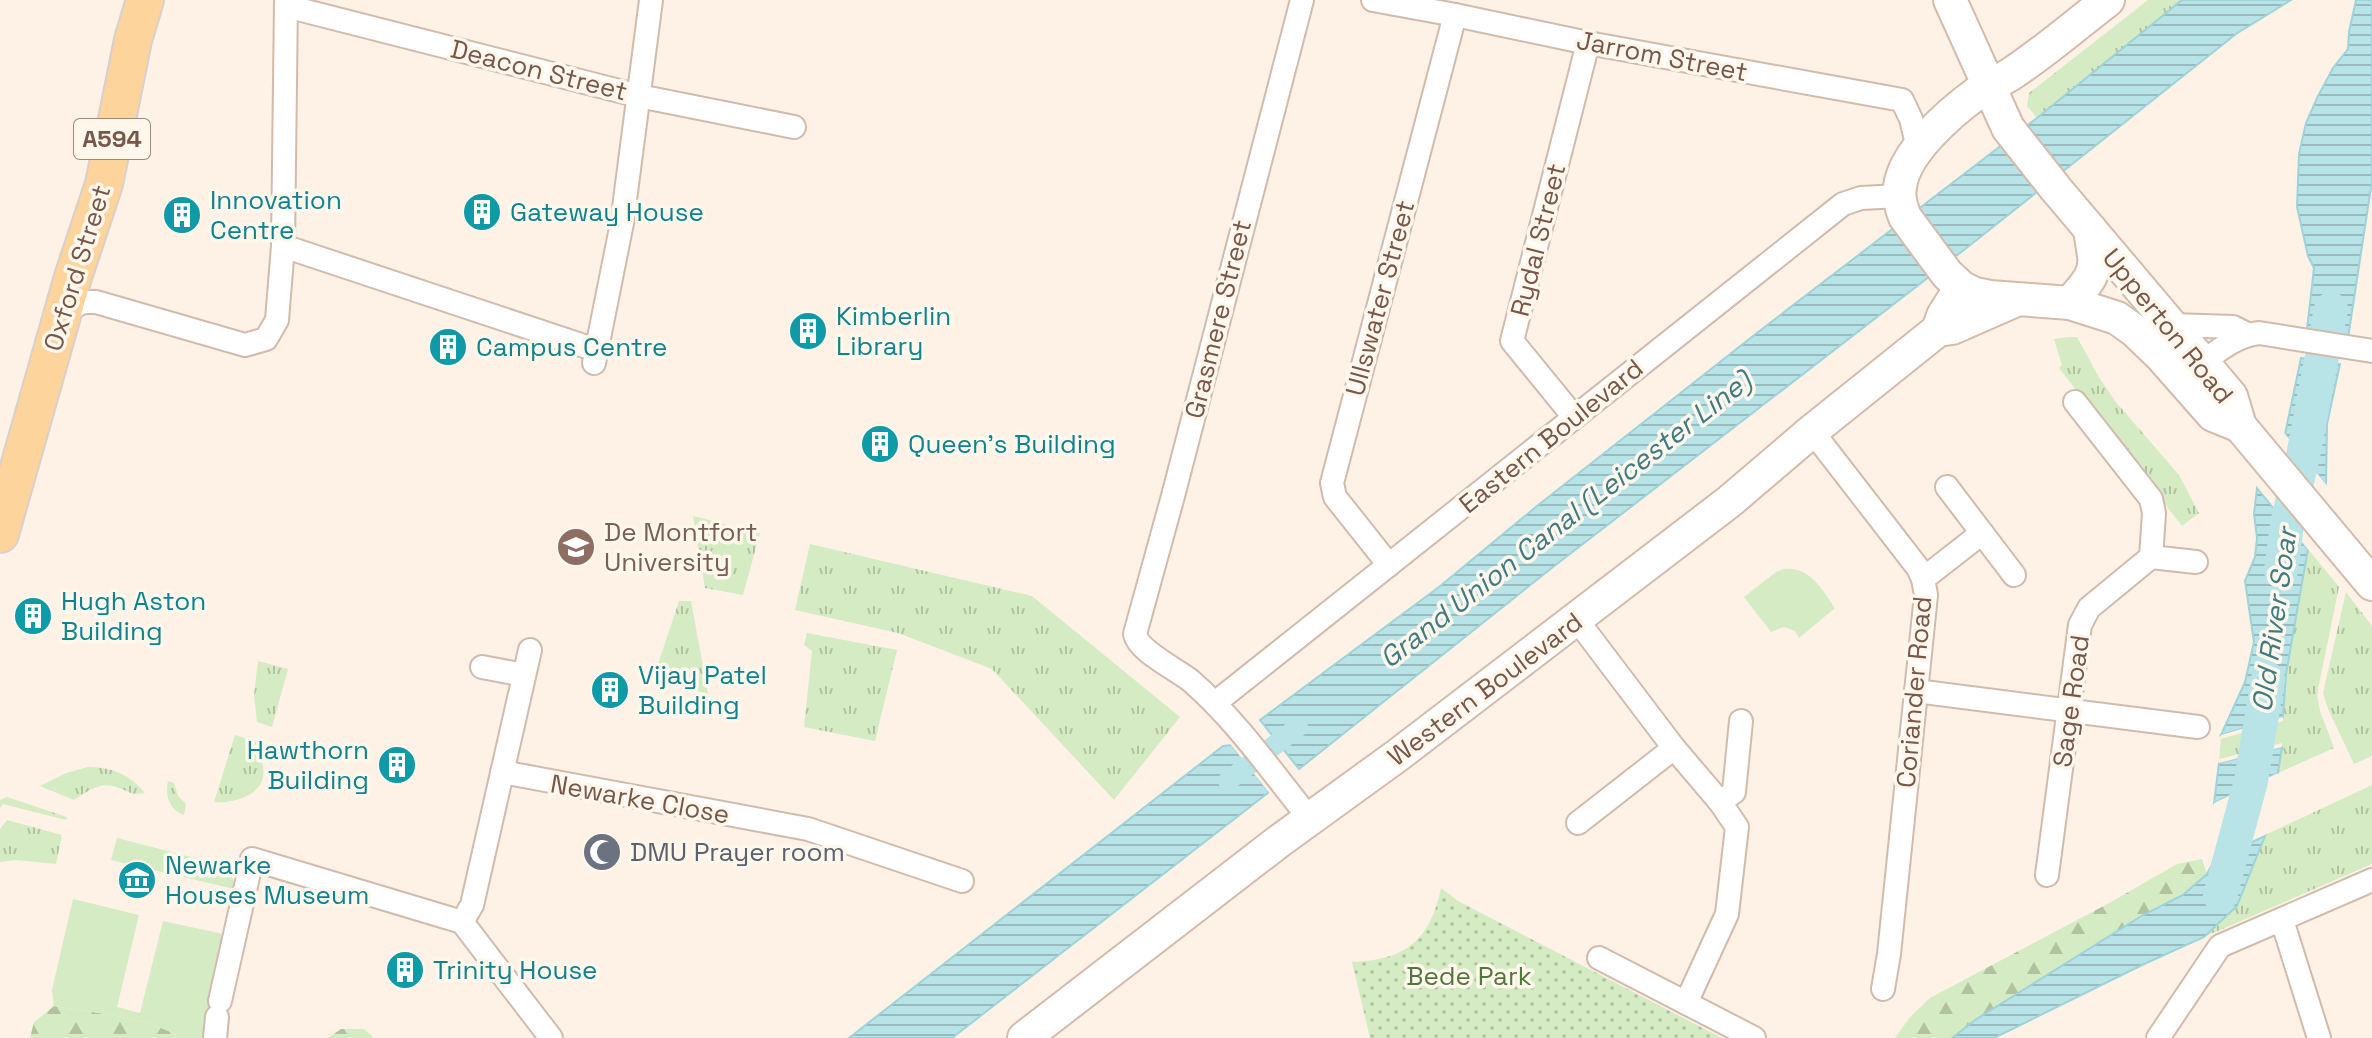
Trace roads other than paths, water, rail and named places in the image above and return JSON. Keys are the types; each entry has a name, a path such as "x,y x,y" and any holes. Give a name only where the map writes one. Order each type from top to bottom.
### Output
{"main road":[{"name":"Oxford Street","path":"0,534 73,277 104,184 133,40 145,0"}],"street":[{"path":"283,246 595,356 622,223 651,0"},
{"name":"Grasmere Street","path":"1215,703 1187,678 1140,645 1135,639 1135,630 1302,0"},
{"name":"Jarrom Street","path":"1373,0 1902,100 1911,119 1918,148"},
{"name":"Upperton Road","path":"1950,0 2010,131 2231,396 2240,426"},
{"path":"1954,280 1902,206 1905,168 1918,148 1978,92 2013,73 2108,0"},
{"path":"65,310 84,302 96,302 232,342 267,347 266,339 277,320 283,246 286,3"},
{"name":"Deacon Street","path":"286,3 639,96 794,127"},
{"name":"Ullswater Street","path":"1389,565 1335,497 1332,483 1455,15"},
{"name":"Rydal Street","path":"1574,417 1512,341 1588,43"},
{"path":"1948,119 1950,98 1963,78 1971,49"},
{"path":"1948,119 1970,116 1988,119 2010,131"},
{"name":"Eastern Boulevard","path":"1215,703 1843,204 1861,198 1902,206"},
{"name":"Upperton Road","path":"2070,303 2091,280 2095,258 2090,229"},
{"name":"Upperton Road","path":"1954,280 1975,294 2070,303 2117,318 2135,331 2213,415 2240,426 2372,584"},
{"name":"Western Boulevard","path":"1938,330 1954,280"},
{"name":"Western Boulevard","path":"1039,1033 1310,819 1577,620 1730,501 1938,330 1952,328 2016,300"},
{"path":"2172,325 2233,327 2247,334"},
{"path":"2161,356 2179,356 2203,362 2247,334 2259,333 2368,350"},
{"path":"2075,402 2151,499 2154,513 2151,557 2196,562"},
{"name":"Coriander Road","path":"1812,431 1918,568 1923,579 1926,608 1883,989"},
{"path":"1947,487 2014,575"},
{"path":"1923,579 1982,533"},
{"name":"Sage Road","path":"2047,875 2080,625 2089,608 2151,557"},
{"path":"1577,620 1737,827 1727,914 1686,1003"},
{"path":"462,922 472,905 530,650"},
{"path":"482,667 524,675"},
{"path":"1916,691 2198,727"},
{"path":"1215,703 1310,819"},
{"path":"1720,802 1734,792 1741,721"},
{"path":"1578,823 1674,748"},
{"name":"Newarke Close","path":"502,772 808,829 962,881"},
{"path":"217,1019 252,859 462,922 551,1038"},
{"path":"2161,1036 2220,946 2372,880"},
{"path":"2282,920 2319,1038"},
{"path":"1599,958 1754,1038"}],"water":[{"path":"2182,0 2291,0 2236,34 1299,769 1260,720 1439,587 1537,506 2037,118"},
{"path":"2356,0 2372,0 2372,181 2348,338 2307,329 2314,268 2308,256 2297,207 2299,154 2306,123 2333,68 2348,49"},
{"path":"2301,358 2340,364 2327,424 2326,485 2285,434"},
{"path":"2257,488 2308,549 2286,674 2283,717 2221,735 2245,682 2254,642 2245,581 2255,557"},
{"path":"1232,745 1269,792 952,1038 849,1038 1223,746"},
{"path":"2282,747 2278,773 2214,803 2219,763"},
{"path":"2265,836 2237,906 2204,937 1994,1038 1952,1038 1975,1020 2143,915 2183,895 2207,874 2215,859"}],"waterway":[{"name":"Old River Soar","path":"2281,571 2287,524 2331,309"},
{"name":"Old River Soar","path":"2220,896 2251,781 2268,679"},
{"name":"Grand Union Canal (Leicester Line)","path":"1228,781 1298,727"}],"place":[{"name":"Gateway House","path":"482,212"},
{"name":"Innovation Centre","path":"182,215"},
{"name":"Kimberlin Library","path":"808,331"},
{"name":"Campus Centre","path":"448,347"},
{"name":"Queen's Building","path":"880,444"},
{"name":"De Montfort University","path":"576,547"},
{"name":"Hugh Aston Building","path":"33,616"},
{"name":"Vijay Patel Building","path":"610,690"},
{"name":"Hawthorn Building","path":"397,765"},
{"name":"DMU Prayer room","path":"602,852"},
{"name":"Newarke Houses Museum","path":"137,880"},
{"name":"Trinity House","path":"405,970"}],"park label":[{"name":"Bede Park","path":"1469,976"}]}
